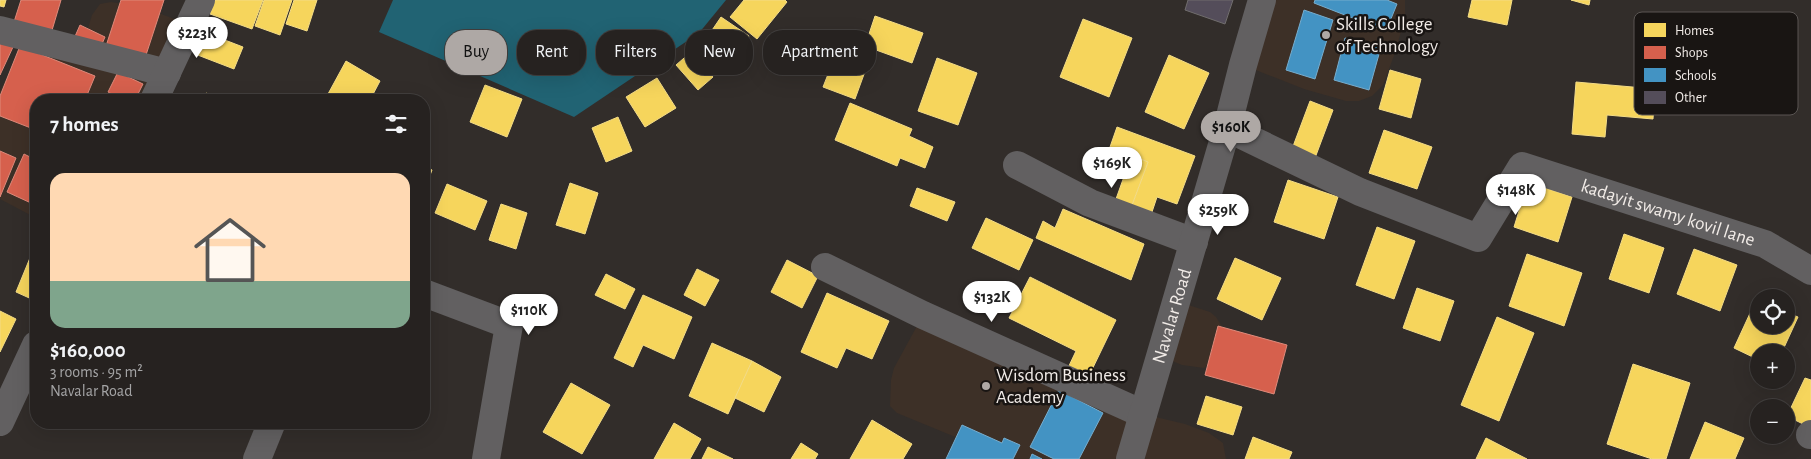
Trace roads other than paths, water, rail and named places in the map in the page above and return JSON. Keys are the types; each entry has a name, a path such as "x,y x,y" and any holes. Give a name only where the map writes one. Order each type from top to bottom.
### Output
{"street":[{"path":"157,94 201,0"},
{"name":"Navalar Road","path":"1130,459 1227,128 1262,0"},
{"path":"0,30 167,73"},
{"name":"kadayit swamy kovil lane","path":"1227,128 1360,192 1478,238 1522,166 1765,244 1811,271"},
{"path":"1017,165 1090,203 1194,242"},
{"path":"825,267 923,315 1143,414"},
{"path":"430,295 509,325 486,459"},
{"path":"0,422 30,358"},
{"path":"258,459 269,429"}],"water":[{"path":"393,0 726,0 701,30 685,30 685,42 675,49 675,30 596,30 596,75 636,75 574,117 478,75 507,75 507,30 445,30 445,61 379,32"}],"place":[{"name":"Skills College of Technology","path":"1326,35"},
{"name":"Wisdom Business Academy","path":"986,386"}]}
